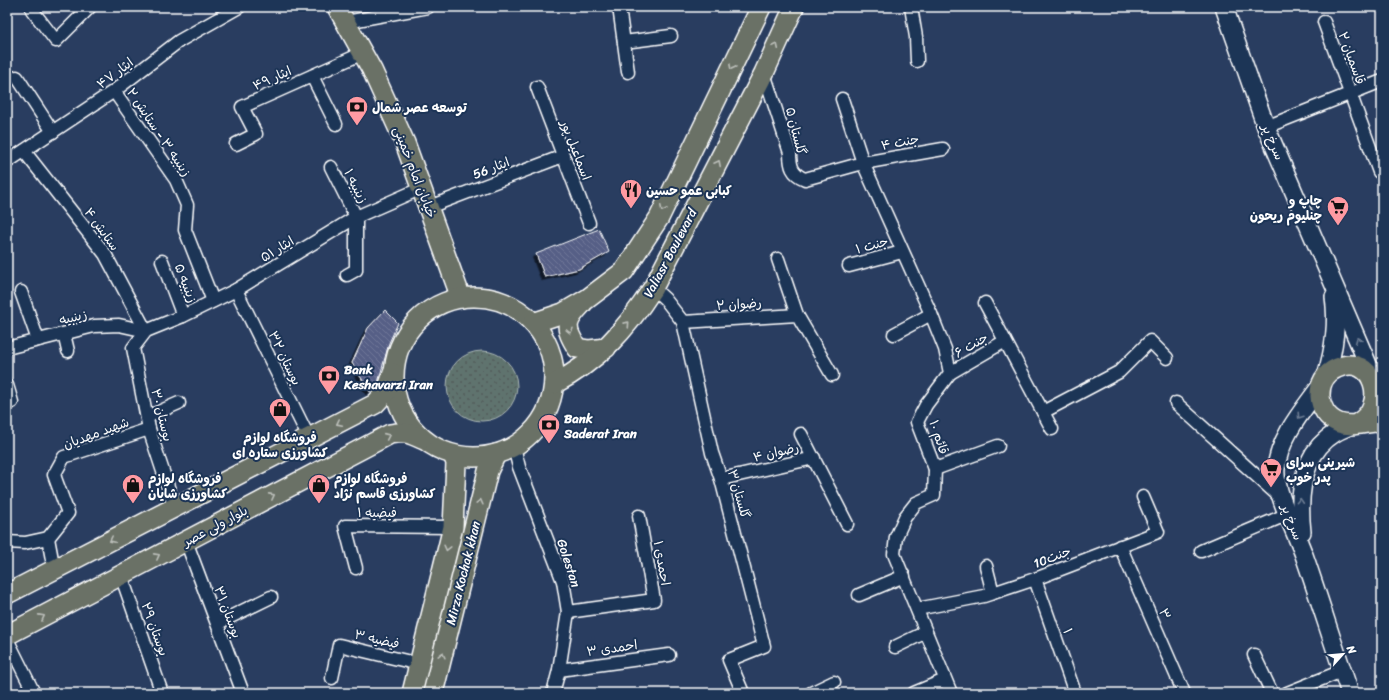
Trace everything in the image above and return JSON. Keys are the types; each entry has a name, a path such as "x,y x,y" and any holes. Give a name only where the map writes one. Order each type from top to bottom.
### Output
{"main road":[{"name":"Valiasr Boulevard","path":"533,323 563,313 587,299 624,271 659,218 761,7"},
{"name":"Valiasr Boulevard","path":"554,384 590,361 606,348 636,314 653,288 764,72 794,7"},
{"name":"سرخ پر","path":"1224,7 1266,126 1377,383"},
{"name":"خیابان امام خمینی","path":"342,14 372,70 405,143 461,298"},
{"name":"سرخ پر","path":"1330,275 1336,317 1333,349 1324,380 1295,423 1279,455 1276,478 1304,554 1350,693"},
{"path":"7,594 375,404 387,391 399,348 406,335 414,323 438,306 461,298 480,297 495,300 515,308 533,323 544,339 549,349 554,371 554,384 550,403 540,422 526,438 514,447 496,454 476,458 453,455 434,447 410,425 399,406 394,384 394,370"},
{"path":"587,299 573,314 568,323 569,335 577,348 589,350 606,348"},
{"path":"1358,424 1372,415 1376,408 1379,400 1377,383 1367,370 1352,365 1342,366 1334,369 1324,380 1320,393 1320,402 1324,411 1339,423 1348,425 1382,422"},
{"name":"سرخ پر","path":"1304,554 1300,512 1303,478 1307,466 1313,454 1320,445 1342,429 1358,424"},
{"name":"بلوار ولی عصر","path":"7,635 390,434 406,432 425,440"},
{"name":"Mirza Kochak khan","path":"433,693 488,471 496,454"},
{"name":"Mirza Kochak khan","path":"412,693 453,527 456,463 453,455"}],"street":[{"path":"32,10 56,41 90,7"},
{"name":"ایثار ۴۷","path":"7,162 114,92 179,41 239,7"},
{"path":"342,14 428,7"},
{"path":"619,7 628,72"},
{"path":"911,7 916,37 917,60"},
{"name":"قاسمیان ۲","path":"1324,22 1379,172"},
{"path":"624,42 671,36"},
{"name":"ایثار ۴۹","path":"236,144 256,134 242,107 363,53"},
{"name":"گلستان ۵","path":"764,72 790,153 790,164 799,176 805,178 863,163"},
{"path":"312,76 336,124"},
{"path":"17,77 53,132"},
{"path":"1266,126 1382,81"},
{"name":"اسماعیل پور","path":"536,87 589,222"},
{"name":"زینبیه ۳ - ستایش ۲","path":"114,92 176,180 187,205 184,230 213,301"},
{"path":"842,99 863,163 931,314 945,349 950,373"},
{"name":"جنت ۴","path":"863,163 942,148"},
{"name":"ستایش ۴","path":"24,151 105,254 146,331"},
{"name":"ایثار 56","path":"429,207 563,156"},
{"name":"زینبیه ۱","path":"330,167 356,217"},
{"name":"ایثار ۵۱","path":"146,331 183,316 236,290 356,217 422,188"},
{"path":"347,275 356,270 356,217"},
{"name":"جنت ۱","path":"849,266 902,252"},
{"path":"778,259 797,315 832,375"},
{"name":"زینبیه ۵","path":"162,261 183,316"},
{"name":"گلستان ۳","path":"653,288 665,299 683,322 712,453 721,479 764,646 729,660 742,693"},
{"name":"بوستان ۳۲","path":"236,290 309,438"},
{"path":"21,292 38,340"},
{"path":"985,303 1052,429"},
{"path":"894,334 931,314"},
{"name":"رضوان ۲","path":"683,322 797,315"},
{"name":"زینبیه","path":"7,348 94,326 120,325 146,331"},
{"name":"بوستان ۳۰","path":"146,331 133,348 148,423 175,508"},
{"path":"64,334 68,351"},
{"name":"جنت ۶","path":"950,373 1005,341"},
{"path":"1043,412 1119,372 1150,341 1167,358"},
{"name":"قائم ۱۰","path":"950,373 926,405 917,422 935,469 934,495 916,503 905,516 896,537 894,554 951,693"},
{"path":"7,384 12,402"},
{"path":"148,423 179,403"},
{"path":"1176,403 1286,507 1201,550"},
{"name":"شهید مهدیان","path":"48,538 68,513 54,475 64,457 148,423"},
{"name":"رضوان ۴","path":"801,434 847,524"},
{"path":"935,469 998,446"},
{"name":"Golestan","path":"514,447 519,467 563,581 568,612 559,670 553,693"},
{"name":"رضوان ۴","path":"721,479 814,458"},
{"name":"جنت10","path":"917,609 984,596 1035,579 1158,532 1143,497"},
{"name":"احمدی ۱","path":"568,612 654,600 639,516"},
{"name":"فیضیه ۱","path":"356,568 345,526 453,527"},
{"path":"7,542 25,543 48,538 54,570"},
{"name":"بوستان ۳۱","path":"186,541 243,693"},
{"name":"۳","path":"1120,546 1184,693"},
{"path":"986,566 993,593"},
{"name":"بوستان ۲۹","path":"120,575 162,693"},
{"path":"859,595 904,576"},
{"name":"۱","path":"1035,579 1075,693"},
{"path":"218,623 271,597"},
{"path":"895,647 926,632"},
{"path":"7,639 34,693"},
{"name":"فیضیه ۳","path":"332,678 339,645 419,664"},
{"name":"احمدی ۳","path":"559,670 669,655"},
{"path":"1254,655 1272,693"},
{"path":"1287,693 1342,671"},
{"path":"914,693 945,680"},
{"path":"811,693 834,682"}],"green space":[{"path":"482,351 495,354 507,361 514,373 517,386 514,399 507,411 495,418 482,421 469,418 457,411 450,399 447,386 450,373 457,361 469,354"}],"building":[{"path":"599,229 609,252 579,269 545,277 536,254"},
{"path":"385,310 398,323 389,343 378,383 370,392 352,363 368,328"}],"place":[{"name":"توسعه عصر شمال","path":"357,126"},
{"name":"کبابی عمو حسین","path":"631,210"},
{"name":"چاپ و چنلیوم ریحون","path":"1338,226"},
{"name":"Bank Keshavarzi Iran","path":"329,396"},
{"name":"فروشگاه لوازم کشاورزی ستاره ای","path":"280,428"},
{"name":"Bank Saderat Iran","path":"549,444"},
{"name":"شیرینی سرای پدر خوب","path":"1271,488"},
{"name":"فروشگاه لوازم کشاورزی شایان","path":"133,504"},
{"name":"فروشگاه لوازم کشاورزی قاسم نژاد","path":"319,504"}]}
